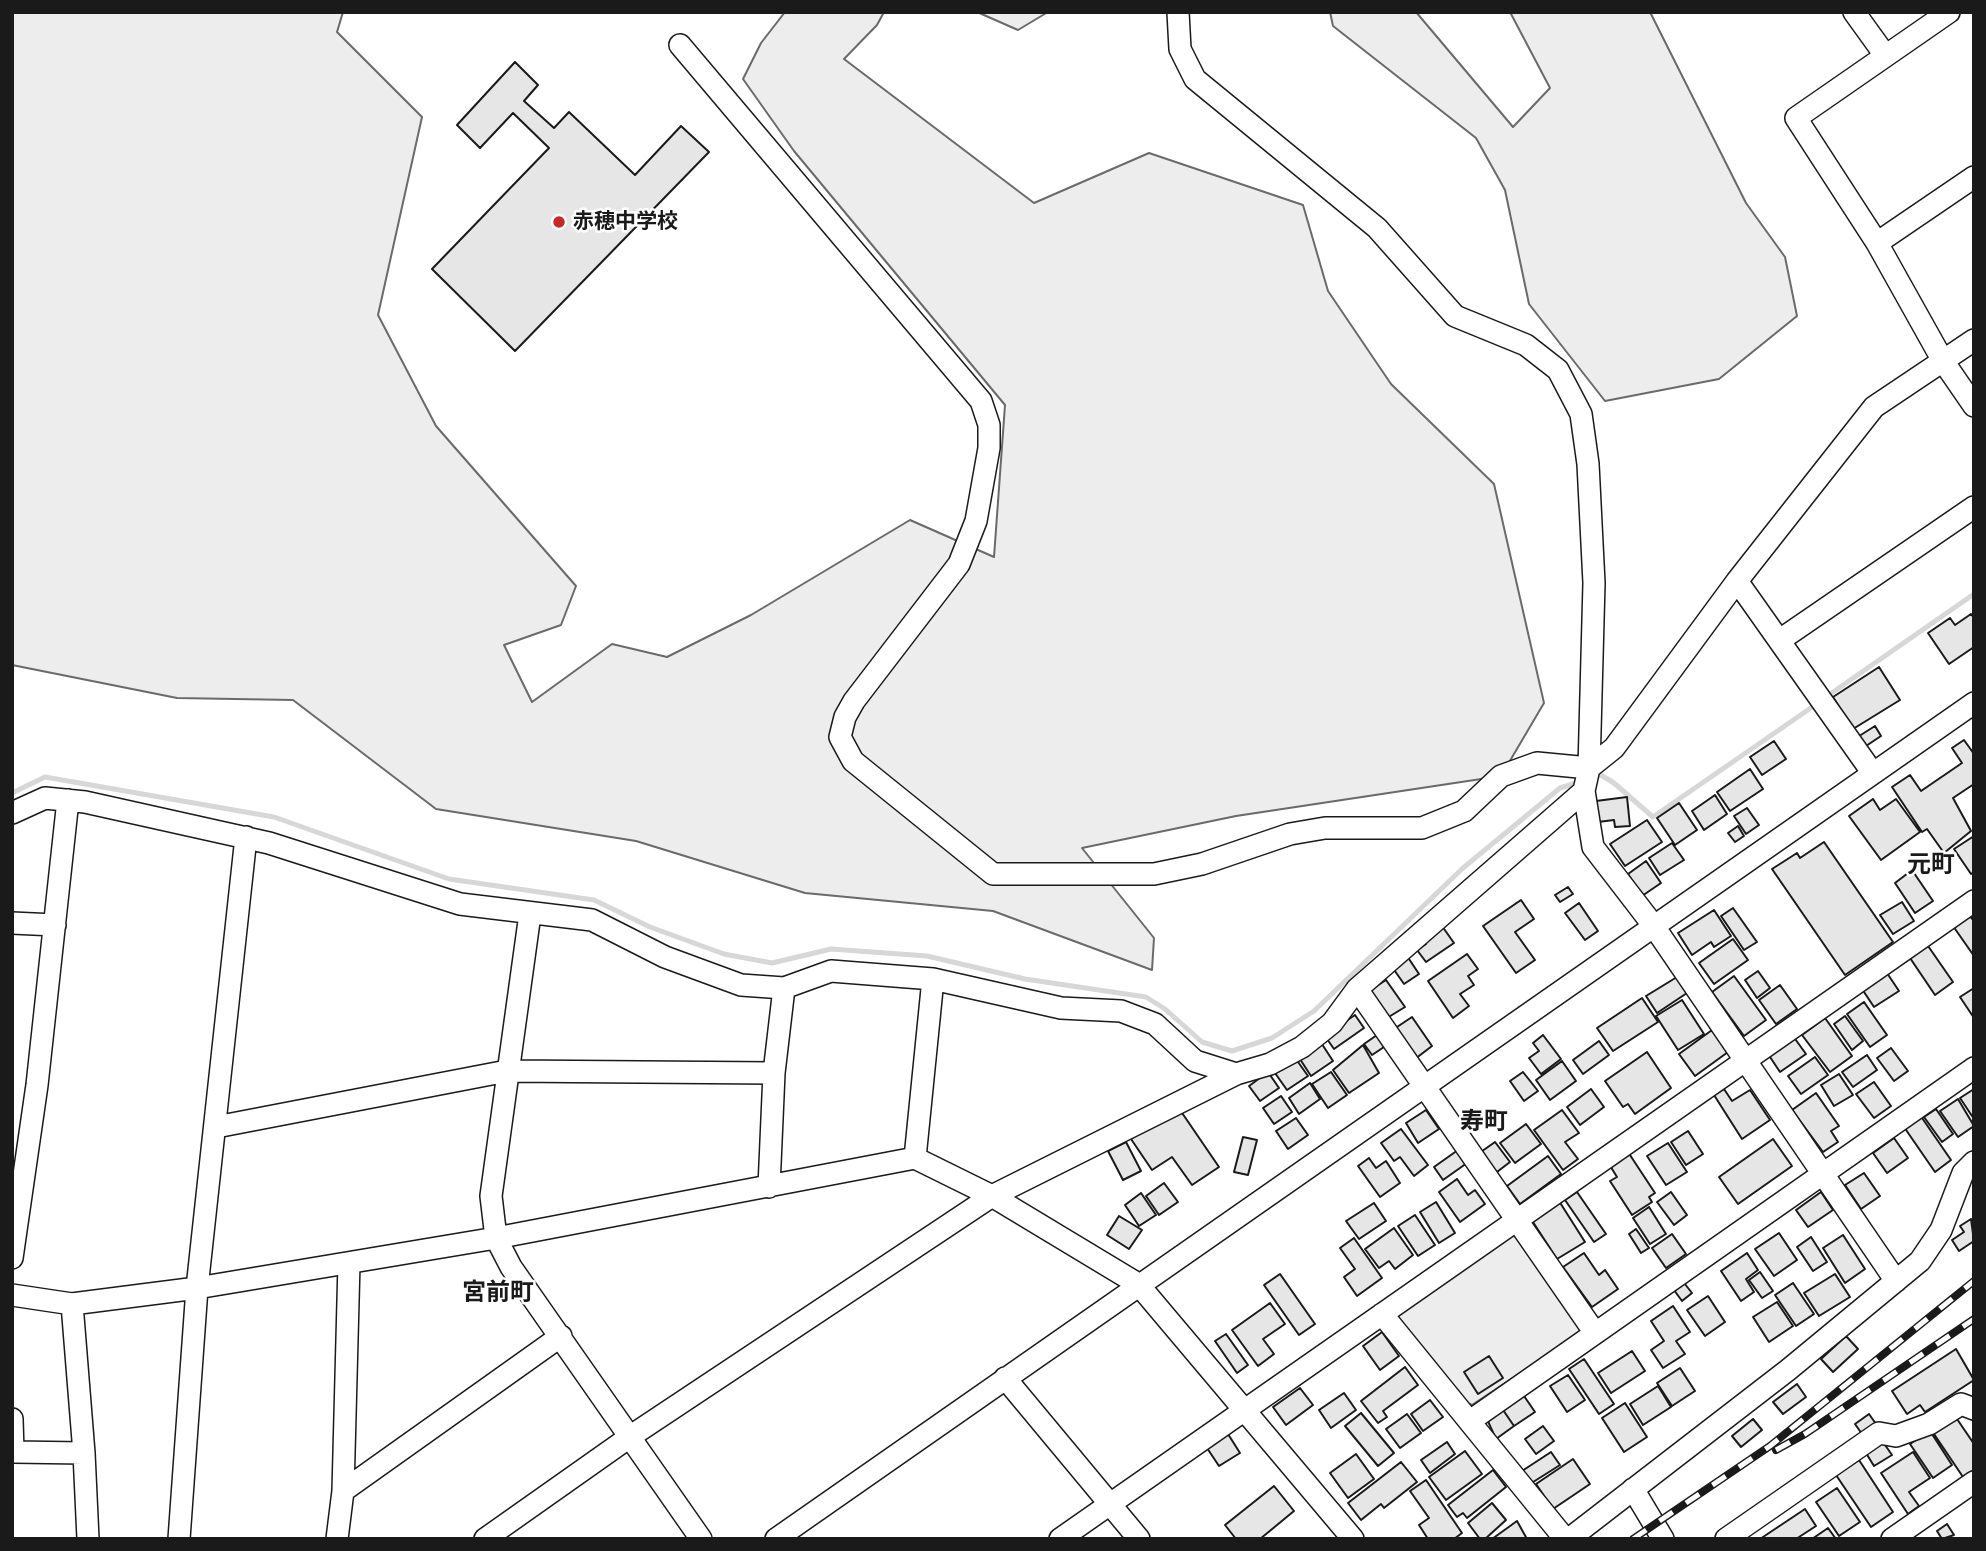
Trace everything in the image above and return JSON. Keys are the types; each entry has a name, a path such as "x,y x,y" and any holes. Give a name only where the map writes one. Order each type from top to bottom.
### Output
{"street":[{"path":"1178,12 1180,49 1195,79 1377,228 1455,316 1525,345 1558,370 1581,414 1588,464 1594,583 1589,768 1584,791 1593,847 1653,925 1896,1281"},
{"path":"1854,12 1885,55"},
{"path":"1949,12 1796,118 1877,243 1943,361 1974,406"},
{"path":"680,46 981,401 989,425 989,448 978,511 959,564 854,701 845,718 840,737 853,761 993,874 1154,874 1202,864 1290,834 1325,828 1422,828 1464,811 1501,776 1537,764 1589,768 1615,748 1737,581 1874,407 1974,340"},
{"path":"1877,243 1974,177"},
{"path":"1780,640 1974,507"},
{"path":"1737,581 1872,772"},
{"path":"776,1539 1974,703"},
{"path":"485,1539 631,1436 992,1196 1236,1074 1270,1064 1301,1047 1332,1023 1357,989 1584,791"},
{"path":"12,813 45,798 68,800 246,837 373,874 460,904 593,920 665,957 741,985 784,988 831,971 933,979 1061,1009 1128,1013 1154,1024 1195,1061 1236,1074"},
{"path":"13,1246 55,925 68,800"},
{"path":"179,1539 197,1288 216,1127 222,1030 246,837"},
{"path":"1060,1539 1974,901"},
{"path":"530,914 491,1196 496,1238 511,1266 701,1539"},
{"path":"12,923 55,925"},
{"path":"915,1158 933,979"},
{"path":"769,1187 774,1073 784,988"},
{"path":"1357,989 1595,1333"},
{"path":"1470,1420 1974,1068"},
{"path":"216,1127 507,1071 774,1073"},
{"path":"12,1295 72,1304 197,1288 496,1238 915,1158 992,1196 1138,1284 1353,1539"},
{"path":"1382,1314 1567,1539 1920,1261 1941,1230 1963,1173 1974,1162"},
{"path":"337,1539 343,1491 349,1263"},
{"path":"72,1304 88,1539"},
{"path":"343,1491 561,1336"},
{"path":"1005,1378 1139,1539"},
{"path":"1726,1539 1879,1433 1896,1436 1929,1424 1961,1404 1974,1409"},
{"path":"12,1419 13,1452 84,1453"},
{"path":"1892,1539 1974,1482"},
{"path":"1633,1489 1662,1539"}],"shaded area":[{"path":"12,12 343,12 337,32 422,117 378,315 436,426 576,586 561,625 504,645 532,702 612,644 667,657 751,615 910,520 994,557 1005,405 794,151 743,79 761,43 785,12 884,12 877,25 844,59 1034,203 1149,153 1303,205 1328,291 1391,384 1494,484 1544,703 1501,776 1236,816 1082,848 1154,938 1152,970 993,911 805,893 636,841 436,809 293,700 177,698 12,665"},
{"path":"977,12 1048,12 1018,30"},
{"path":"1330,12 1416,12 1513,127 1550,88 1510,12 1650,12 1746,203 1785,257 1797,316 1719,379 1605,401 1529,304 1505,190 1476,138 1333,26"},
{"path":"1507,1234 1518,1237 1581,1325 1579,1334 1472,1405 1465,1402 1399,1322 1398,1311"}],"building":[{"name":"赤穂中学校","path":"515,62 538,85 524,101 554,128 569,112 635,175 681,126 709,152 515,351 432,269 549,148 513,113 480,148 457,125"},
{"path":"1971,614 1974,618 1974,647 1949,664 1928,633 1950,618 1955,625"},
{"path":"1879,667 1900,700 1853,729 1833,697"},
{"path":"1875,726 1881,736 1863,748 1856,738"},
{"path":"1964,740 1974,754 1974,784 1953,798 1971,831 1944,853 1927,829 1922,832 1892,787 1910,775 1921,791 1962,763 1952,748"},
{"path":"1774,741 1786,759 1762,775 1750,757"},
{"path":"1750,769 1763,789 1730,811 1717,792"},
{"path":"1715,795 1727,814 1704,830 1692,811"},
{"path":"1627,797 1630,826 1615,827 1614,820 1598,822 1596,801"},
{"path":"1873,799 1880,810 1896,799 1920,832 1881,860 1849,816"},
{"path":"1679,803 1697,830 1675,845 1657,818"},
{"path":"1747,808 1759,825 1746,834 1734,816"},
{"path":"1647,820 1662,842 1625,866 1610,844"},
{"path":"1738,826 1744,836 1735,842 1728,833"},
{"path":"1974,836 1974,872 1971,874 1954,849"},
{"path":"1824,842 1893,942 1845,975 1772,869 1797,853 1800,858"},
{"path":"1672,843 1684,860 1660,875 1649,858"},
{"path":"1646,861 1661,883 1642,896 1628,874"},
{"path":"1912,870 1933,901 1915,913 1895,883"},
{"path":"1568,887 1573,894 1560,902 1555,895"},
{"path":"1521,900 1534,919 1515,932 1535,960 1516,973 1483,926"},
{"path":"1902,902 1914,921 1893,934 1880,915"},
{"path":"1579,903 1598,931 1585,940 1565,913"},
{"path":"1733,908 1757,942 1744,950 1721,916"},
{"path":"1714,910 1731,936 1714,947 1711,942 1692,955 1678,933"},
{"path":"1969,915 1974,921 1974,956 1953,926"},
{"path":"1442,926 1454,943 1426,962 1417,950 1426,944 1423,939"},
{"path":"1733,939 1748,960 1714,984 1699,963"},
{"path":"1926,943 1953,982 1935,995 1908,955"},
{"path":"1405,953 1419,974 1404,984 1390,964"},
{"path":"1467,954 1478,969 1468,976 1474,985 1460,994 1469,1006 1453,1018 1428,981"},
{"path":"1758,971 1770,988 1757,998 1745,980"},
{"path":"1887,973 1899,991 1874,1007 1862,989"},
{"path":"1734,976 1766,1020 1744,1036 1712,992"},
{"path":"1677,977 1687,993 1657,1013 1646,996"},
{"path":"1386,980 1405,1007 1387,1018 1369,991"},
{"path":"1780,985 1797,1009 1776,1024 1759,1000"},
{"path":"1974,988 1974,1018 1960,997"},
{"path":"1642,998 1658,1022 1613,1051 1597,1028"},
{"path":"1682,1000 1704,1034 1678,1050 1656,1016"},
{"path":"1864,1002 1887,1035 1870,1047 1847,1014"},
{"path":"1355,1015 1364,1028 1334,1049 1320,1029 1343,1023"},
{"path":"1845,1016 1863,1041 1852,1050 1834,1024"},
{"path":"1412,1017 1432,1046 1415,1059 1394,1029"},
{"path":"1825,1018 1852,1056 1830,1072 1802,1035"},
{"path":"1712,1030 1728,1052 1695,1076 1679,1054"},
{"path":"1377,1035 1384,1047 1372,1055 1364,1044"},
{"path":"1543,1035 1561,1059 1541,1074 1529,1058 1539,1051 1533,1043"},
{"path":"1793,1036 1806,1054 1780,1072 1768,1054"},
{"path":"1318,1038 1333,1061 1311,1076 1296,1053"},
{"path":"1599,1041 1609,1055 1583,1074 1573,1060"},
{"path":"1363,1045 1379,1073 1349,1093 1333,1070"},
{"path":"1891,1048 1908,1071 1894,1081 1877,1058"},
{"path":"1647,1052 1671,1088 1635,1114 1628,1104 1623,1107 1605,1081"},
{"path":"1867,1055 1877,1070 1853,1087 1842,1072"},
{"path":"1815,1057 1828,1075 1801,1094 1788,1076"},
{"path":"1296,1059 1308,1076 1287,1090 1275,1073"},
{"path":"1562,1061 1576,1081 1550,1100 1536,1080"},
{"path":"1268,1072 1279,1088 1260,1101 1249,1086"},
{"path":"1331,1072 1347,1095 1328,1108 1312,1084"},
{"path":"1523,1072 1538,1091 1524,1101 1510,1081"},
{"path":"1839,1074 1853,1095 1834,1106 1821,1085"},
{"path":"1874,1082 1891,1106 1874,1118 1856,1094"},
{"path":"1310,1083 1320,1099 1299,1114 1289,1098"},
{"path":"1591,1089 1604,1107 1580,1125 1567,1107"},
{"path":"1724,1089 1732,1101 1750,1090 1770,1120 1742,1139 1714,1095"},
{"path":"1974,1089 1974,1119 1960,1098"},
{"path":"1816,1093 1839,1126 1831,1131 1838,1142 1823,1152 1792,1110"},
{"path":"1281,1096 1292,1112 1274,1124 1263,1108"},
{"path":"1958,1099 1974,1126 1958,1137 1940,1111"},
{"path":"1178,1107 1219,1167 1192,1185 1172,1157 1152,1170 1131,1139"},
{"path":"1936,1109 1953,1134 1942,1142 1924,1117"},
{"path":"1426,1110 1439,1129 1418,1143 1406,1123"},
{"path":"1562,1110 1579,1133 1565,1142 1578,1159 1563,1170 1534,1130"},
{"path":"1920,1115 1951,1160 1935,1172 1904,1127"},
{"path":"1296,1118 1308,1135 1288,1149 1276,1131"},
{"path":"1526,1124 1541,1144 1515,1163 1500,1143"},
{"path":"1401,1129 1428,1165 1414,1176 1400,1157 1394,1161 1381,1143"},
{"path":"1688,1131 1703,1154 1686,1165 1671,1142"},
{"path":"1243,1137 1257,1140 1248,1175 1234,1172"},
{"path":"1894,1138 1908,1158 1887,1173 1873,1153"},
{"path":"1773,1139 1792,1166 1738,1204 1719,1177"},
{"path":"1126,1142 1141,1171 1123,1180 1108,1151"},
{"path":"1495,1142 1510,1162 1493,1175 1478,1154"},
{"path":"1668,1143 1687,1172 1666,1185 1647,1156"},
{"path":"1458,1150 1467,1163 1443,1180 1434,1167"},
{"path":"1628,1152 1655,1193 1649,1197 1652,1202 1632,1215 1610,1181 1617,1177 1609,1164"},
{"path":"1548,1156 1561,1174 1520,1204 1507,1186"},
{"path":"1369,1158 1376,1168 1386,1161 1400,1183 1380,1197 1358,1166"},
{"path":"1864,1173 1880,1196 1861,1209 1845,1185"},
{"path":"1457,1179 1468,1195 1475,1190 1485,1204 1460,1222 1439,1192"},
{"path":"1164,1183 1178,1202 1159,1215 1146,1196"},
{"path":"1577,1192 1606,1234 1594,1242 1565,1200"},
{"path":"1671,1192 1687,1215 1674,1225 1657,1202"},
{"path":"1821,1192 1833,1210 1808,1227 1796,1210"},
{"path":"1141,1193 1156,1215 1139,1226 1125,1205"},
{"path":"1559,1201 1585,1242 1557,1259 1531,1219"},
{"path":"1436,1202 1455,1233 1439,1243 1420,1212"},
{"path":"1374,1203 1386,1221 1359,1239 1346,1221"},
{"path":"1649,1207 1666,1234 1650,1244 1633,1218"},
{"path":"1415,1215 1435,1245 1418,1256 1398,1226"},
{"path":"1119,1216 1142,1230 1129,1249 1107,1235"},
{"path":"1971,1219 1974,1241 1959,1251 1952,1240 1964,1232 1960,1226"},
{"path":"1394,1228 1413,1255 1395,1269 1389,1261 1379,1268 1365,1249"},
{"path":"1636,1229 1649,1248 1641,1253 1629,1234"},
{"path":"1779,1233 1797,1260 1774,1276 1755,1249"},
{"path":"1672,1234 1686,1254 1666,1268 1652,1248"},
{"path":"1843,1235 1865,1269 1845,1283 1823,1248"},
{"path":"1811,1237 1827,1262 1813,1271 1797,1247"},
{"path":"1354,1238 1382,1278 1357,1296 1344,1277 1355,1269 1340,1248"},
{"path":"1584,1253 1599,1275 1605,1270 1618,1289 1592,1307 1563,1267"},
{"path":"1747,1253 1758,1270 1746,1279 1754,1292 1741,1301 1721,1271"},
{"path":"1760,1272 1773,1291 1762,1298 1749,1280"},
{"path":"1280,1274 1315,1324 1299,1335 1264,1285"},
{"path":"1835,1274 1850,1297 1819,1316 1804,1293"},
{"path":"1681,1279 1692,1293 1682,1301 1671,1286"},
{"path":"1793,1283 1814,1314 1796,1326 1775,1295"},
{"path":"1708,1296 1725,1322 1705,1336 1687,1310"},
{"path":"1777,1302 1793,1326 1769,1342 1753,1317"},
{"path":"1270,1303 1285,1324 1263,1339 1274,1354 1258,1366 1232,1330"},
{"path":"1673,1306 1690,1332 1676,1341 1685,1354 1663,1368 1651,1350 1664,1341 1651,1321"},
{"path":"1382,1332 1399,1356 1380,1370 1363,1346"},
{"path":"1226,1334 1248,1365 1237,1373 1215,1341"},
{"path":"1846,1336 1858,1349 1833,1372 1821,1359"},
{"path":"1956,1349 1974,1380 1925,1412 1920,1405 1907,1414 1892,1391"},
{"path":"1632,1351 1645,1371 1611,1393 1598,1373"},
{"path":"1489,1356 1503,1378 1478,1394 1464,1372"},
{"path":"1584,1359 1614,1404 1599,1414 1569,1369"},
{"path":"1405,1367 1418,1385 1383,1411 1387,1417 1378,1423 1361,1401"},
{"path":"1680,1368 1695,1391 1672,1406 1657,1383"},
{"path":"1568,1375 1585,1400 1567,1412 1550,1386"},
{"path":"1797,1384 1806,1397 1783,1414 1773,1402"},
{"path":"1658,1386 1671,1407 1643,1425 1630,1404"},
{"path":"1300,1388 1313,1405 1286,1425 1273,1407"},
{"path":"1344,1393 1356,1410 1331,1428 1319,1410"},
{"path":"1522,1393 1535,1412 1514,1426 1501,1407"},
{"path":"1430,1400 1443,1417 1423,1431 1411,1414"},
{"path":"1625,1403 1647,1437 1624,1452 1602,1418"},
{"path":"1501,1407 1514,1426 1496,1439 1486,1417"},
{"path":"1361,1413 1394,1453 1378,1466 1345,1426"},
{"path":"1407,1414 1421,1433 1400,1448 1386,1429"},
{"path":"1869,1414 1876,1424 1862,1434 1855,1424"},
{"path":"1955,1416 1974,1444 1974,1470 1963,1477 1932,1431"},
{"path":"1753,1419 1762,1430 1741,1447 1732,1436"},
{"path":"1543,1426 1554,1441 1536,1454 1525,1439"},
{"path":"1930,1431 1952,1465 1933,1478 1910,1444"},
{"path":"1228,1434 1240,1453 1219,1466 1207,1448"},
{"path":"1447,1442 1455,1454 1430,1473 1421,1460"},
{"path":"1883,1442 1892,1455 1874,1466 1866,1453"},
{"path":"1465,1451 1482,1474 1446,1500 1429,1477"},
{"path":"1551,1452 1560,1465 1530,1484 1522,1471"},
{"path":"1913,1452 1930,1478 1909,1492 1919,1506 1908,1514 1881,1473"},
{"path":"1356,1454 1374,1479 1348,1498 1330,1473"},
{"path":"1573,1459 1590,1484 1553,1509 1536,1484"},
{"path":"1859,1460 1893,1512 1871,1527 1836,1475"},
{"path":"1401,1462 1417,1482 1384,1508 1381,1504 1361,1520 1348,1503"},
{"path":"1493,1470 1506,1487 1467,1518 1463,1513 1457,1517 1448,1505"},
{"path":"1426,1480 1462,1533 1454,1539 1428,1539 1419,1525 1429,1518 1410,1491"},
{"path":"1274,1486 1294,1511 1260,1539 1236,1539 1225,1525"},
{"path":"1837,1488 1860,1522 1839,1536 1816,1502"},
{"path":"1492,1503 1506,1520 1485,1539 1480,1539 1468,1523"},
{"path":"1805,1509 1816,1526 1796,1539 1760,1539"},
{"path":"1517,1521 1527,1539 1492,1539"},
{"path":"1947,1524 1954,1535 1942,1539 1937,1531"},
{"path":"1828,1528 1836,1539 1812,1539"}],"waterway":[{"path":"1826,697 1974,594"},
{"path":"1592,778 1601,775 1614,783 1653,817 1818,703"},
{"path":"12,793 45,777 274,817 449,879 594,900 650,927 724,954 772,963 831,949 927,956 1025,979 1146,997 1165,1009 1202,1042 1232,1051 1272,1038 1314,1011 1463,868 1560,788 1579,782"}],"railway":[{"path":"1633,1539 1770,1446 1974,1281"},
{"path":"1776,1450 1805,1434 1974,1319"}],"place":[{"name":"赤穂中学校","path":"559,222"}],"district":[{"name":"元町","path":"1931,865"},
{"name":"寿町","path":"1484,1122"},
{"name":"宮前町","path":"498,1293"}]}
